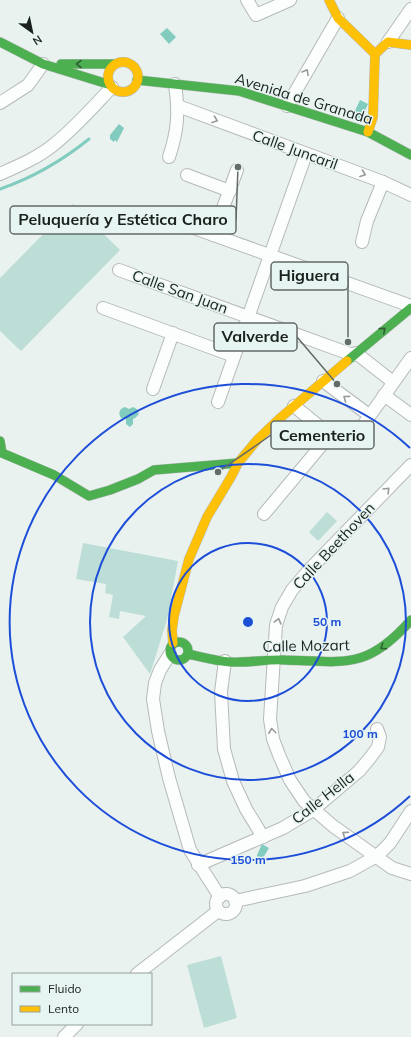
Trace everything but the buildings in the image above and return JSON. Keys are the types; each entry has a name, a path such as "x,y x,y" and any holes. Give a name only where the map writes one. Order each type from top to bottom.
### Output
{"street":[{"path":"247,0 256,15 290,0"},
{"path":"329,0 338,18 375,54"},
{"path":"368,132 373,117 375,54 388,42 411,8"},
{"path":"287,106 338,18"},
{"path":"0,42 43,64 111,86 116,90 128,90 133,87 137,80 137,73 134,67 123,62 115,64 43,64"},
{"path":"388,42 411,45"},
{"path":"0,103 28,85 43,64"},
{"path":"111,86 108,76 115,64"},
{"name":"Avenida de Granada","path":"137,80 239,91 368,132 411,155"},
{"path":"169,157 176,137 178,106 175,84"},
{"path":"0,174 30,160 51,147 77,125 111,86"},
{"name":"Calle Juncaril","path":"178,106 383,182 411,195"},
{"path":"218,402 306,154"},
{"path":"213,235 237,170"},
{"path":"187,175 230,190"},
{"path":"362,242 367,221 383,182"},
{"path":"155,214 411,307"},
{"name":"Calle San Juan","path":"119,270 354,354 393,382"},
{"path":"220,897 198,865 190,850 169,778 155,715 153,698 155,683 160,670 172,649 178,641 184,642 188,647 188,654 185,659 179,660 173,658 172,649 172,624 187,558 199,531 238,463 257,440 354,354 411,307"},
{"path":"103,308 234,356"},
{"path":"153,389 173,333"},
{"path":"351,442 411,358"},
{"path":"323,381 369,416"},
{"path":"384,395 411,414"},
{"path":"264,514 330,435 294,406"},
{"path":"0,441 2,453 54,475 90,496 138,479 154,470 238,463"},
{"name":"Calle Beethoven","path":"411,465 309,570 292,590 282,607 276,625 275,660 270,719 273,739 290,780 304,801 332,826 377,856 392,868 411,874"},
{"name":"Calle Mozart","path":"188,654 225,661 349,661 368,656 384,646 410,624"},
{"path":"225,661 221,692 224,749 233,781 246,808 263,837"},
{"name":"Calle Hella","path":"198,865 283,828 313,810 359,771 370,758 378,747 380,737 377,729"},
{"path":"235,901 305,886 350,871 377,856 390,843 411,811"},
{"path":"228,895 235,901 234,910 229,914 223,914 218,911 216,902 220,897 228,895"},
{"path":"138,973 218,911"},
{"path":"64,1037 76,1025"}],"shaded area":[{"path":"167,28 176,37 169,44 160,34"},
{"path":"360,100 368,104 361,119 353,115"},
{"path":"119,124 124,128 117,142 115,140 114,142 110,139 110,135"},
{"path":"73,204 120,250 21,351 0,331 0,278"},
{"path":"125,407 129,409 133,407 136,408 139,413 133,419 133,424 130,427 126,424 126,419 121,418 120,414 120,410"},
{"path":"327,512 337,521 318,541 309,532"},
{"path":"83,543 178,561 167,620 150,674 123,637 146,616 120,611 119,619 109,617 113,595 105,593 106,584 76,579"},
{"path":"262,844 269,848 263,858 260,859 257,858 257,855"},
{"path":"221,956 237,1018 204,1028 187,965"}],"waterway":[{"path":"0,189 24,180 47,168 89,139"}],"traffic: fast":[{"path":"0,42 43,64 111,85"},
{"path":"61,64 115,64"},
{"path":"137,80 239,91 368,132 411,155"},
{"path":"347,361 411,308"},
{"path":"0,441 2,453 54,475 89,496 110,490 138,479 154,470 238,463"},
{"path":"188,654 230,662 278,660 324,662 354,660 381,648 411,620"},
{"path":"175,642 183,642 188,647 188,651 186,658 183,660 175,660 170,655 170,647 175,642"}],"traffic: slow":[{"path":"329,0 338,18 375,54"},
{"path":"368,132 373,117 375,54 388,42 411,45"},
{"path":"123,62 133,67 138,77 133,87 123,92 113,87 108,77 113,67 123,62"},
{"path":"173,643 172,630 174,616 189,559 207,517 238,463 258,439 279,419 347,361"}],"place":[{"name":"Peluquería y Estética Charo","path":"238,167"},
{"name":"Higuera","path":"348,342"},
{"name":"Valverde","path":"337,384"},
{"name":"Cementerio","path":"218,472"}]}
